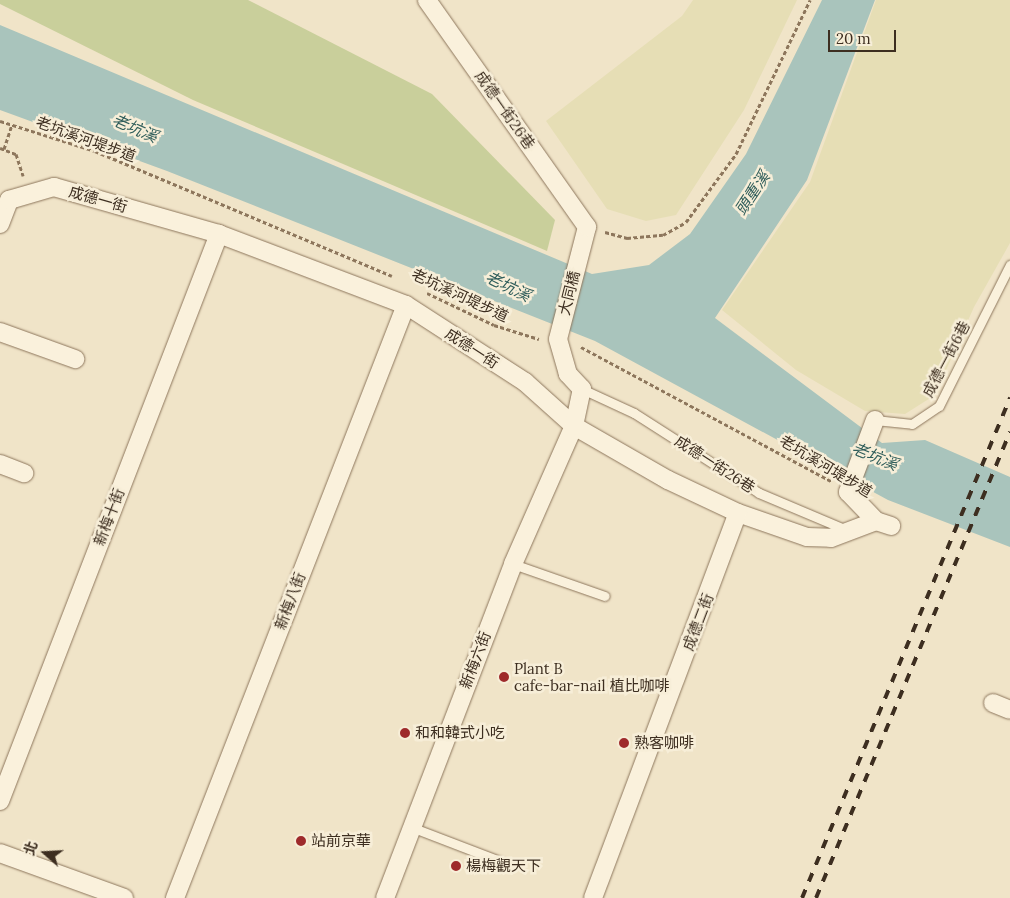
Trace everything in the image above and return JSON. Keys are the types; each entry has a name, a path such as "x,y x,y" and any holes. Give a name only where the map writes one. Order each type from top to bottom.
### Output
{"street":[{"name":"成德一街26巷","path":"427,0 588,227"},
{"name":"成德一街","path":"29,191 54,187 219,234 406,305 525,382 574,426 668,480 738,513 807,537 831,538 884,523 849,489"},
{"path":"0,224 9,200 29,191"},
{"name":"大同橋","path":"558,341 588,227"},
{"name":"新梅十街","path":"0,800 219,234"},
{"name":"新梅八街","path":"175,898 406,305"},
{"path":"0,332 75,359"},
{"name":"成德一街26巷","path":"558,341 568,374 582,388"},
{"path":"574,426 582,388"},
{"path":"849,489 875,420"},
{"name":"新梅六街","path":"385,898 410,826 513,564 574,426"},
{"path":"0,464 24,473"},
{"name":"成德二街","path":"594,898 738,513"},
{"path":"993,703 1010,710"},
{"path":"0,853 124,898"}],"lane":[{"name":"成德一街6巷","path":"875,420 912,424 939,406 1010,265"},
{"name":"成德一街26巷","path":"582,388 634,413 759,492 852,532"},
{"path":"513,564 605,596"},
{"path":"410,826 505,863"}],"path":[{"path":"588,227 627,238 664,235 686,222 736,154 810,0"},
{"name":"老坑溪河堤步道","path":"0,121 95,151 395,278"},
{"path":"12,125 2,149 16,154 29,191"},
{"name":"老坑溪河堤步道","path":"421,290 494,325 589,350 849,489"}],"shaded area":[{"path":"693,0 797,0 744,110 676,215 646,221 607,209 546,121 682,16"},
{"path":"876,0 1010,0 1010,243 974,307 935,395 905,414 865,411 796,370 722,310 810,182"}],"green space":[{"path":"0,0 248,0 432,94 555,220 547,251 193,100 0,4"}],"water":[{"path":"822,0 875,0 807,180 715,318 882,443 925,440 1010,477 1010,547 888,500 595,341 167,171 0,110 0,25 592,274 649,265 690,234 746,154"}],"railway":[{"path":"802,898 1010,398"},
{"path":"816,898 1010,432"}],"place":[{"name":"Plant B cafe-bar-nail 植比咖啡","path":"504,677"},
{"name":"和和韓式小吃","path":"405,733"},
{"name":"熟客咖啡","path":"624,743"},
{"name":"站前京華","path":"301,841"},
{"name":"楊梅觀天下","path":"456,866"}],"water label":[{"name":"老坑溪","path":"135,128"},
{"name":"頭重溪","path":"752,193"},
{"name":"老坑溪","path":"508,286"},
{"name":"老坑溪","path":"875,456"}]}
